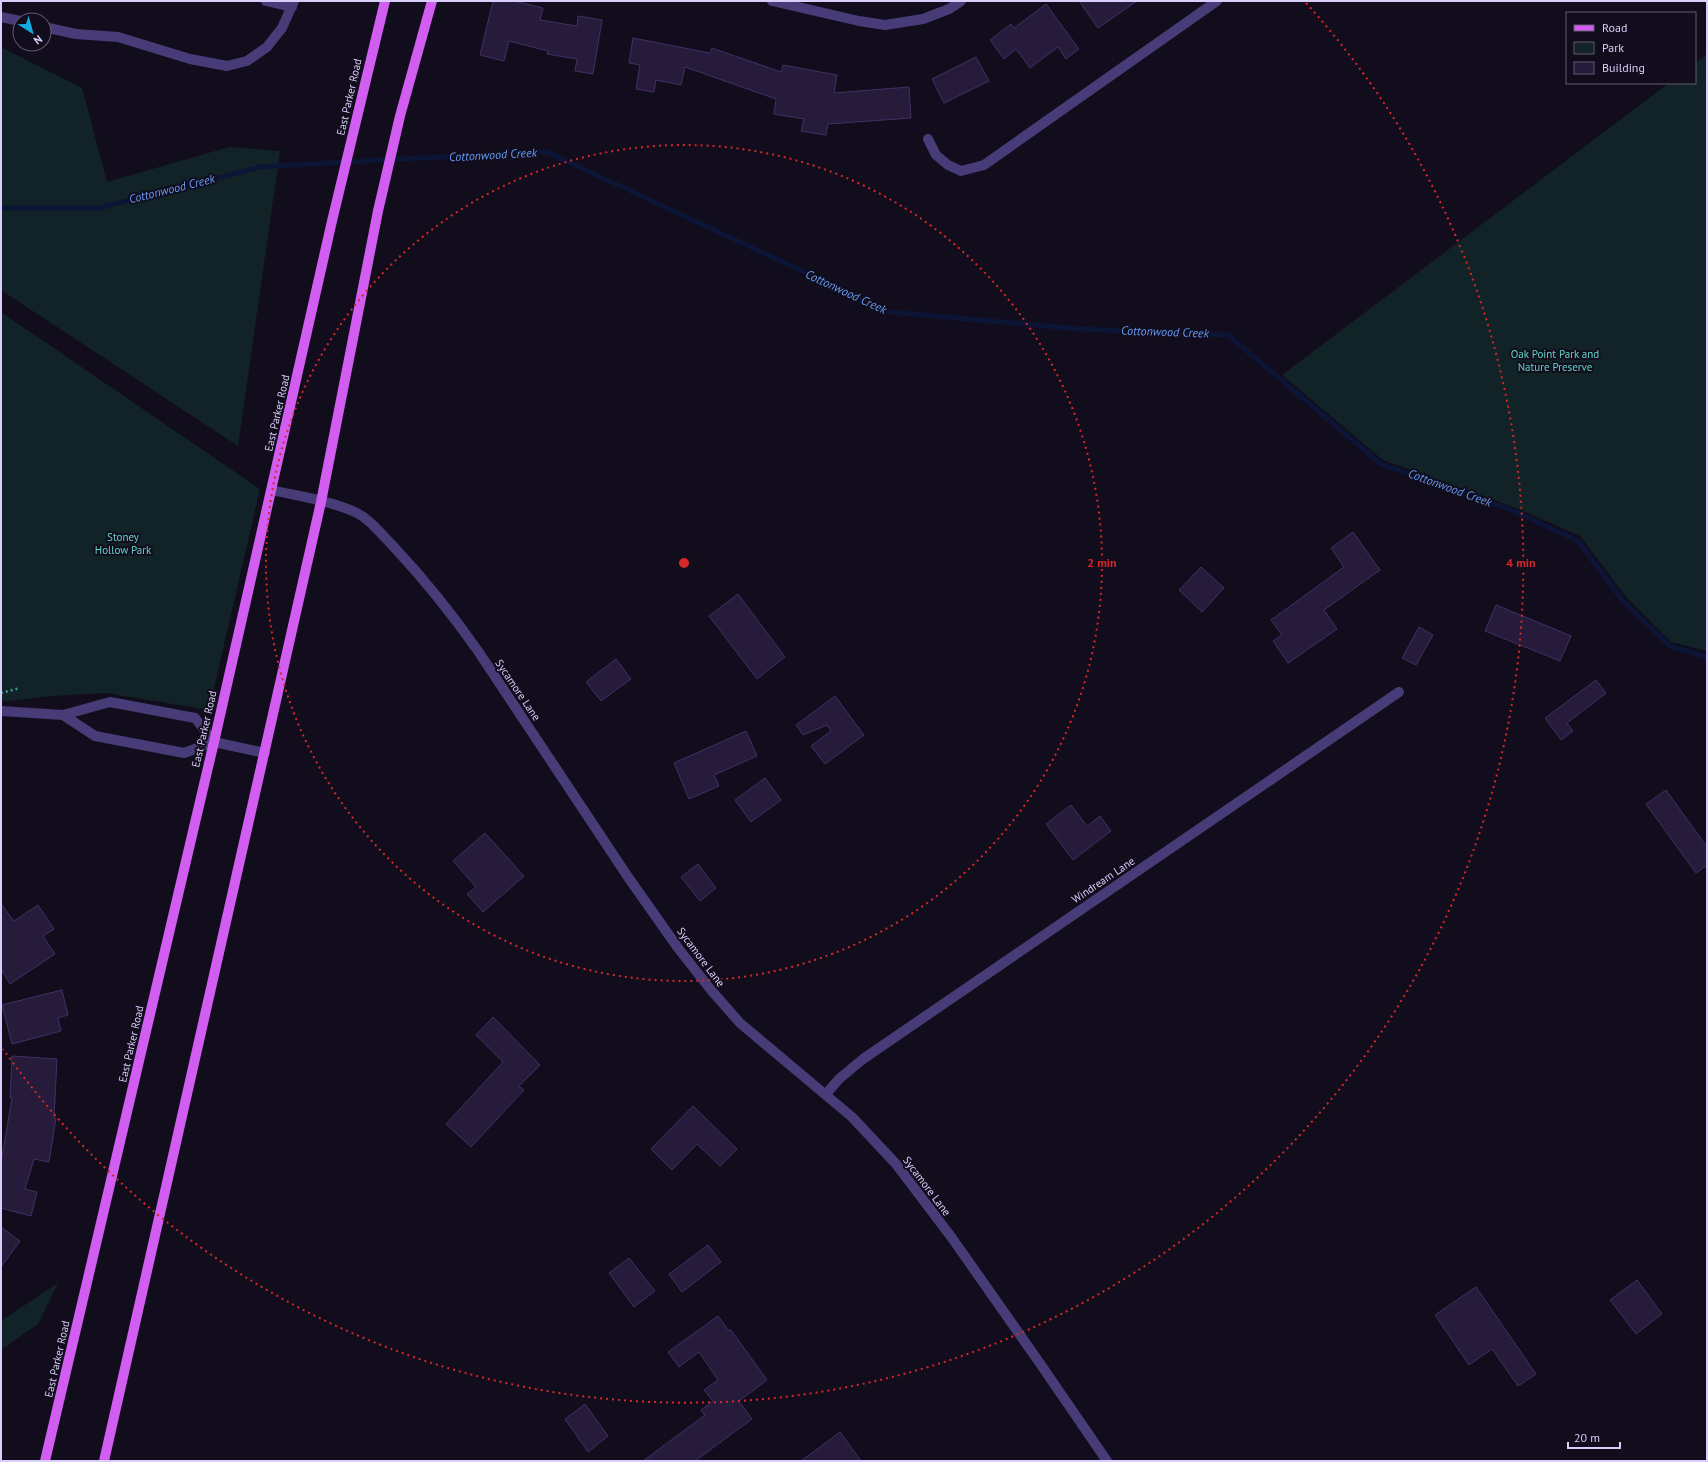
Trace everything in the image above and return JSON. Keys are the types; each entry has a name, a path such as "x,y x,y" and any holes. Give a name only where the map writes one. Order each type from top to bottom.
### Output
{"main road":[{"name":"East Parker Road","path":"45,1461 214,742 332,221 384,1"},
{"path":"104,1461 321,502 378,211 400,116 432,1"}],"street":[{"path":"52,28 76,34 118,37 190,59 227,66 247,61 267,48 282,28 293,4 266,1"},
{"path":"772,1 859,21 885,25 924,19 949,9 960,1"},
{"path":"928,139 936,155 948,165 962,171 984,165 1217,1"},
{"path":"1,17 12,19"},
{"name":"Sycamore Lane","path":"272,490 347,509 363,517 371,523 413,567 457,621 478,651 628,877 678,948 711,990 740,1023 774,1053 826,1094 867,1131 916,1189 1107,1461"},
{"name":"Windream Lane","path":"826,1094 840,1079 863,1059 1399,692"},
{"path":"1,711 63,716 110,702 195,718 214,742"},
{"path":"63,716 95,736 184,753 214,742 265,753"}],"path":[{"path":"1,693 20,688"}],"green space":[{"path":"1,47 82,88 107,182 229,147 280,151 238,446 1,290"},
{"name":"Oak Point Park and Nature Preserve","path":"1707,54 1707,651 1671,642 1627,598 1580,536 1516,508 1383,460 1282,375 1668,84 1696,84 1696,62"},
{"name":"Stoney Hollow Park","path":"1,312 260,489 209,710 106,693 50,696 1,702"},
{"path":"58,1283 38,1324 1,1350 1,1321"}],"building":[{"path":"493,1 514,1 543,8 540,20 577,26 578,16 602,20 593,74 575,71 577,59 547,54 548,51 509,41 504,61 480,55"},
{"path":"1079,1 1137,1 1098,28"},
{"path":"1046,4 1079,49 1066,59 1058,47 1030,68 1016,49 1004,59 990,40 1011,24 1014,28"},
{"path":"633,38 710,53 712,48 781,72 783,65 837,75 834,93 909,87 911,118 828,124 826,135 801,131 804,119 774,114 776,99 685,67 681,85 656,80 654,92 636,89 640,65 629,63"},
{"path":"976,57 989,81 944,103 932,79"},
{"path":"1353,532 1380,570 1324,610 1337,629 1288,663 1273,641 1282,635 1271,620 1344,567 1331,548"},
{"path":"1201,567 1224,588 1202,612 1179,590"},
{"path":"738,594 785,657 757,679 709,616"},
{"path":"1496,605 1571,636 1560,661 1485,631"},
{"path":"1419,627 1433,635 1416,665 1402,658"},
{"path":"616,659 631,679 601,701 586,682"},
{"path":"1596,680 1606,693 1567,723 1573,731 1561,740 1545,718"},
{"path":"835,696 864,735 825,764 811,746 831,731 827,725 803,735 796,725"},
{"path":"746,731 757,756 714,775 719,786 689,799 674,763"},
{"path":"765,778 781,800 751,822 735,800"},
{"path":"1666,790 1707,847 1707,865 1696,873 1646,804"},
{"path":"1071,805 1087,826 1100,816 1111,831 1073,860 1046,824"},
{"path":"485,833 524,876 483,912 467,894 476,887 453,861"},
{"path":"698,864 716,888 700,901 681,877"},
{"path":"1,904 14,921 38,905 54,929 43,936 55,954 10,984 1,969"},
{"path":"62,990 68,1015 58,1018 61,1031 12,1044 2,1005"},
{"path":"493,1017 540,1065 519,1086 524,1090 471,1147 446,1124 503,1062 476,1035"},
{"path":"12,1056 57,1059 54,1118 56,1118 49,1162 34,1159 25,1189 37,1192 31,1216 1,1208 1,1163 12,1098 10,1098"},
{"path":"693,1106 737,1149 720,1166 697,1144 672,1170 651,1149"},
{"path":"1,1227 20,1241 1,1267"},
{"path":"708,1245 721,1262 682,1292 669,1274"},
{"path":"629,1258 655,1291 634,1307 609,1273"},
{"path":"1637,1280 1662,1314 1636,1334 1610,1300"},
{"path":"1476,1287 1536,1374 1518,1386 1492,1349 1469,1365 1435,1315"},
{"path":"718,1316 729,1331 731,1330 767,1380 739,1401 752,1419 695,1461 643,1461 705,1415 701,1410 713,1401 704,1390 718,1380 699,1352 679,1367 668,1352"},
{"path":"585,1404 608,1436 588,1452 565,1419"},
{"path":"840,1432 861,1461 801,1461"}],"waterway":[{"name":"Cottonwood Creek","path":"1,208 99,208 260,167 547,152 890,312 1079,329 1228,335 1381,464 1514,511 1578,541 1623,601 1670,646 1707,657"}]}
